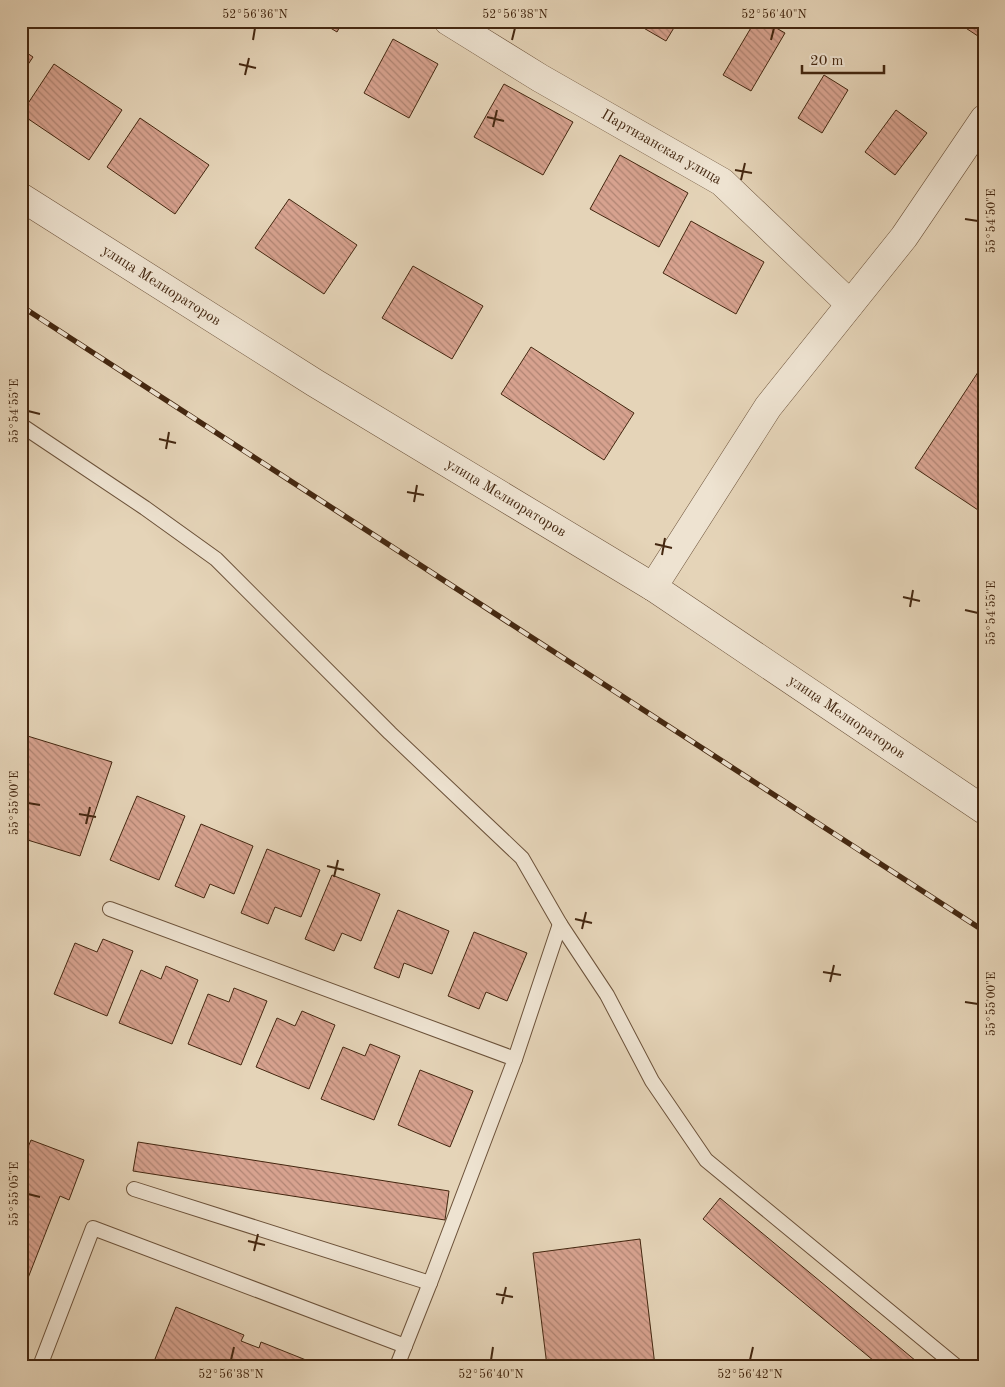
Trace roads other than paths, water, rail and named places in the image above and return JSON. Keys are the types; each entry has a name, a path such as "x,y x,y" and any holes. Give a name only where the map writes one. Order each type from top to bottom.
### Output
{"street":[{"name":"Партизанская улица","path":"448,21 540,78 722,182 850,304"},
{"path":"653,586 768,407 904,237 984,119"},
{"name":"улица Мелиораторов","path":"21,197 315,383 653,586 984,810"}],"lane":[{"path":"21,424 146,508 216,559 383,727 522,858 560,924 607,995 652,1080 706,1160 956,1366"},
{"path":"110,909 515,1059"},
{"path":"397,1366 515,1059 560,924"},
{"path":"134,1189 430,1283"},
{"path":"40,1366 93,1228 405,1346"}],"railway":[{"path":"21,306 984,931"}]}
